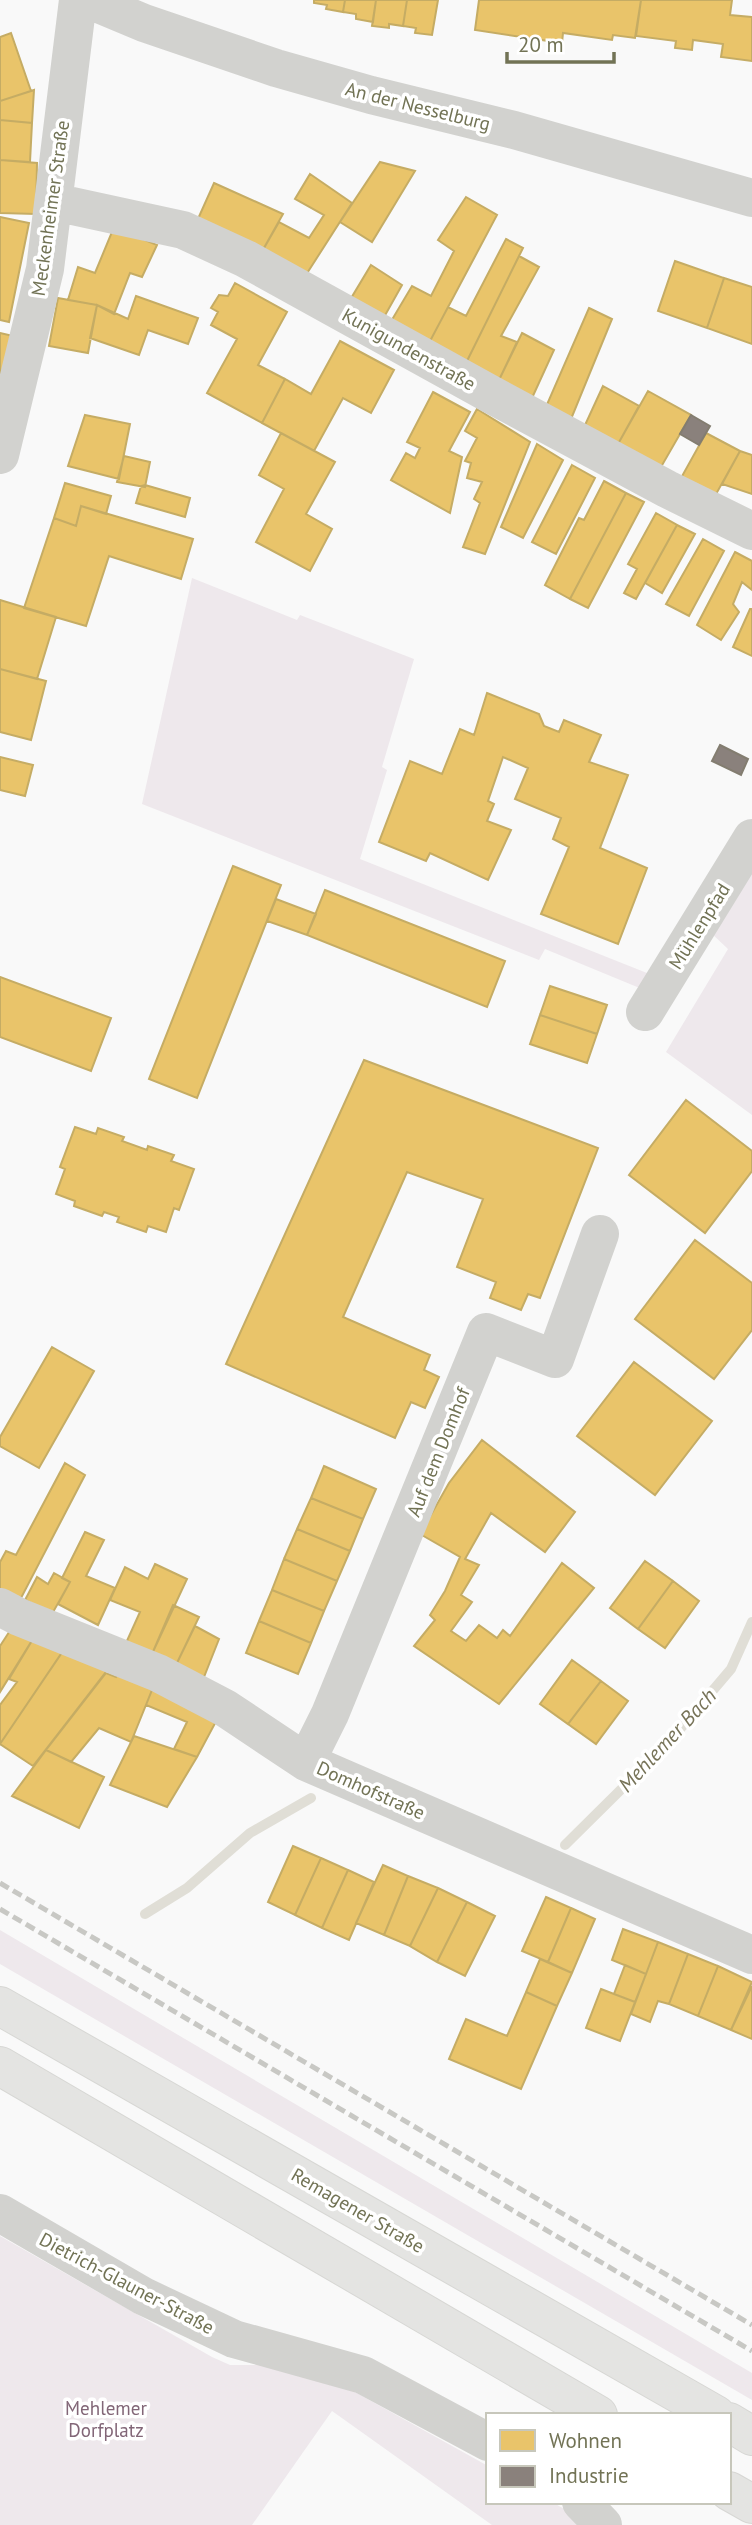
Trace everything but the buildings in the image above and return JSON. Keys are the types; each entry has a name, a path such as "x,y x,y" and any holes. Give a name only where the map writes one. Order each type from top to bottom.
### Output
{"main road":[{"name":"Remagener Straße","path":"0,2006 712,2413"},
{"path":"0,2066 595,2413"},
{"path":"731,2424 752,2436"},
{"path":"731,2492 752,2504"}],"street":[{"name":"Meckenheimer Straße","path":"0,455 45,270 78,0"},
{"name":"An der Nesselburg","path":"89,0 144,23 276,68 398,102 514,130 752,198"},
{"name":"Kunigundenstraße","path":"54,202 183,230 246,259 492,396 752,531"},
{"name":"Mühlenpfad","path":"645,1012 752,838"},
{"name":"Auf dem Domhof","path":"306,1762 330,1714 486,1332 555,1359 600,1234"},
{"name":"Domhofstraße","path":"0,1607 158,1673 225,1708 306,1762 752,1955"},
{"name":"Dietrich-Glauner-Straße","path":"0,2213 143,2296 234,2339 363,2375 486,2441"},
{"path":"582,2504 603,2525"}],"green space":[{"path":"192,578 297,620 300,615 414,659 382,767 387,770 360,859 652,975 642,989 545,949 539,960 142,804"},
{"path":"752,862 752,1115 666,1052 728,949 710,932"},
{"path":"0,1930 752,2373 752,2400 0,1964"},
{"name":"Mehlemer Dorfplatz","path":"0,2236 230,2365 275,2365 337,2382 486,2465 486,2504 556,2504 566,2510 579,2525 492,2525 332,2411 252,2525 0,2525"}],"waterway":[{"name":"Mehlemer Bach","path":"565,1845 669,1742 731,1669 752,1622"},
{"name":"Mehlemer Bach","path":"145,1914 187,1888 250,1833 311,1798"}],"railway":[{"path":"0,1883 752,2325"},
{"path":"0,1909 752,2351"}]}
